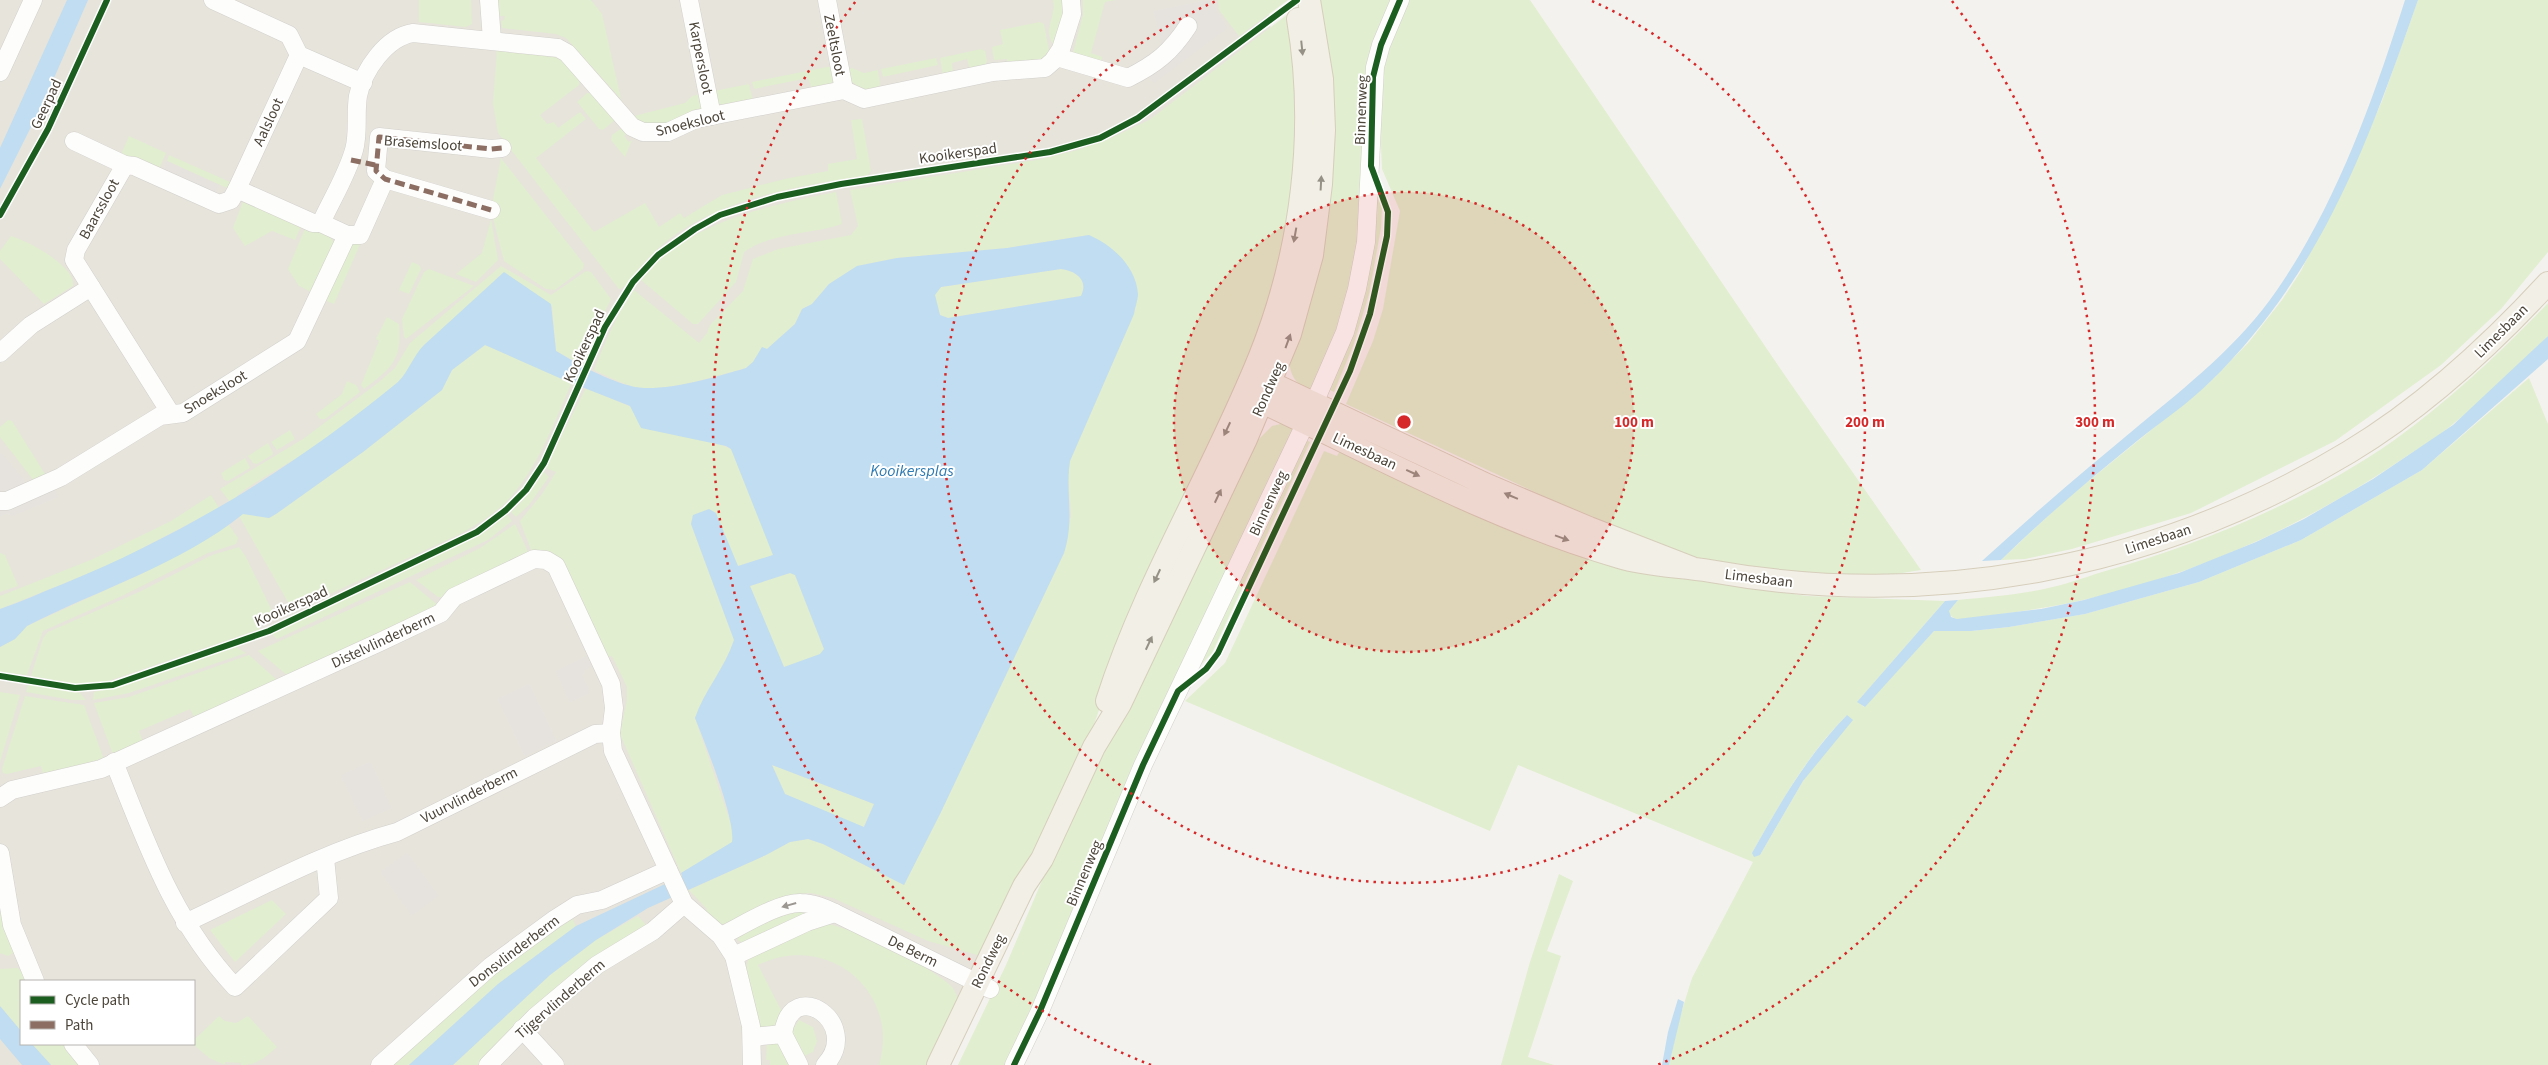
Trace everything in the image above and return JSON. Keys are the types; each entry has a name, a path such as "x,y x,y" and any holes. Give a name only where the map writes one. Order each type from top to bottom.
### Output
{"main road":[{"name":"Rondweg","path":"1094,747 1108,699 1133,630 1248,385 1278,306 1290,262 1300,198 1306,115 1303,58 1294,0"},
{"name":"Rondweg","path":"953,1065 1024,886 1042,859 1094,747 1120,704 1267,393 1290,334 1305,285 1320,206 1324,130 1322,79 1309,0"},
{"name":"Limesbaan","path":"1248,385 1342,429 1482,505 1559,537 1623,559 1786,582 1878,588 1947,584 1996,579 2075,564 2154,542 2216,520 2272,494 2350,452 2403,415 2455,375 2497,338 2548,283"},
{"name":"Rondweg","path":"938,1065 983,986"}],"street":[{"path":"0,72 33,0"},
{"path":"213,0 289,35 299,55 363,83"},
{"path":"489,0 492,40"},
{"name":"Karpersloot","path":"689,0 712,116"},
{"name":"Zeeltsloot","path":"827,0 844,90"},
{"path":"844,90 864,99 992,72 1039,70 1056,57 1072,14 1071,0"},
{"name":"Binnenweg","path":"1014,1065 1040,1011 1143,765 1315,416 1345,332 1363,264 1369,215 1373,77 1377,56 1400,0"},
{"path":"1056,57 1128,78 1146,69 1175,46 1188,26"},
{"name":"Snoeksloot","path":"321,223 355,148 358,97 363,83 384,48 396,37 403,35 412,33 546,45 567,53 624,119 632,127 643,132 668,132 696,119 844,90"},
{"name":"Aalsloot","path":"237,189 299,55"},
{"name":"Brasemsloot","path":"380,172 378,137 491,149 502,148"},
{"path":"74,141 125,165"},
{"path":"351,160 380,172 491,210"},
{"name":"Baarssloot","path":"171,414 76,264 74,254 125,165 134,166 219,204 231,200 237,189"},
{"path":"237,189 314,223 321,223 347,236 360,235 380,172"},
{"name":"Snoeksloot","path":"0,501 7,501 56,480 160,416 183,413 297,341 347,236"},
{"path":"0,353 31,325 91,287"},
{"name":"Distelvlinderberm","path":"1,797 12,790 101,769 441,613 454,597 540,558 556,566 608,677 614,700 611,733 613,751 682,899 728,945"},
{"name":"Vuurvlinderberm","path":"185,923 325,858 367,840 397,832 595,734 611,733"},
{"path":"114,762 163,882 185,923 216,966 235,987 329,898 325,858"},
{"path":"0,853 12,925 35,980"},
{"name":"Donsvlinderberm","path":"380,1065 464,989 555,919 578,905 602,900 670,873"},
{"name":"Tijgervlinderberm","path":"488,1065 522,1029 597,964 648,935 682,899"},
{"name":"De Berm","path":"728,945 791,904 812,904 835,913 983,986"},
{"path":"752,1065 752,1037 741,978 728,945 835,913"},
{"path":"798,1065 783,1034 788,1018 799,1008 808,1005 821,1010 831,1020 836,1038 834,1050 825,1065"},
{"path":"522,1029 555,1065"},
{"path":"752,1037 783,1034"},
{"path":"74,1045 90,1065"}],"shaded area":[{"path":"0,0 1267,0 1287,153 1050,813 930,1065 0,1065"},
{"path":"1209,0 1227,28 1154,83 1140,64 1162,47 1154,11"},
{"path":"167,161 219,185 215,194 163,170"},
{"path":"0,452 23,479 24,485 0,495"},
{"path":"54,488 58,497 12,516 9,513 0,516 0,511"},
{"path":"587,656 592,666 584,670 582,675 590,693 570,702 556,671"},
{"path":"529,684 556,741 525,756 498,699"},
{"path":"370,762 391,808 363,821 341,775"},
{"path":"407,853 438,896 412,915 381,872"}],"green space":[{"path":"419,0 471,0 472,24 466,27 419,22"},
{"path":"495,0 591,0 602,14 621,99 566,38 556,34 502,28 501,21 504,20 505,16 496,16"},
{"path":"1053,0 1064,0 1066,7 1055,47 1049,34 1054,6"},
{"path":"1083,0 1116,0 1105,2 1091,53 1102,57 1101,62 1073,53 1083,15"},
{"path":"1218,0 1288,0 1239,36 1219,10"},
{"path":"1314,0 1391,0 1365,169 1356,266 1340,323 1313,394 1295,380 1289,359"},
{"path":"1403,0 1530,0 1786,377 1921,570 1896,574 1844,574 1762,570 1687,557 1612,528 1346,404 1373,341 1383,309 1400,211 1382,169 1380,124 1381,66"},
{"path":"2418,0 2548,0 2548,252 2501,309 2441,365 2335,441 2191,513 2072,549 2025,559 2001,560 2064,501 2209,383 2249,342 2282,300 2301,271 2365,140 2382,101"},
{"path":"1292,11 1297,148 1276,302 1107,688 1088,741 984,957 928,941 833,898 811,893 794,894 734,924 725,925 714,921 704,913 707,909 689,890 790,842 808,839 823,844 904,885 940,814 1064,553 1071,515 1068,476 1070,461 1134,314 1135,286 1132,275 1120,258 1112,250 1089,235 1007,248 897,258 857,266 829,284 812,304 802,309 795,324 767,349 762,348 753,362 746,368 693,382 651,389 628,385 594,370 611,329 628,299 634,290 699,343 707,333 710,325 743,291 753,259 778,249 851,235 858,226 850,190 1037,160 1078,150 1111,138 1149,120"},
{"path":"1040,22 1044,24 1049,50 1042,60 1007,64 1007,59 994,60 992,47 1003,44 1000,30"},
{"path":"981,49 985,51 987,61 985,66 970,69 967,59 952,63 953,72 943,75 940,58"},
{"path":"497,50 558,55 580,79 579,85 540,115 547,124 554,122 558,128 580,112 586,119 536,158 594,232 645,203 659,227 680,213 684,218 722,195 789,178 828,171 828,164 857,159 851,120 862,119 871,171 868,175 772,193 725,208 703,218 682,230 662,245 626,284 619,289 498,133 493,103"},
{"path":"936,58 938,65 883,77 881,69"},
{"path":"827,67 836,67 833,81 830,84 812,89 808,78 754,89 752,82"},
{"path":"852,68 864,73 878,70 879,89 862,88 850,80 845,69"},
{"path":"749,84 753,101 724,106 716,102 714,91"},
{"path":"587,93 592,93 615,120 603,130 599,129 577,102"},
{"path":"701,94 702,109 664,126 639,123 634,116 685,103 692,96"},
{"path":"622,128 627,133 624,136 629,142 632,140 625,157 611,140 612,135"},
{"path":"129,136 166,153 159,169 123,155 122,152"},
{"path":"169,155 230,182 227,188 167,161"},
{"path":"501,158 584,264 583,269 555,290 546,289 504,261 491,210"},
{"path":"1376,190 1382,208 1381,228 1369,294 1353,346 1334,392 1328,389"},
{"path":"836,192 842,224 779,237 744,252 736,282 698,324 693,324 641,280 659,260 705,230 757,210"},
{"path":"247,201 302,224 295,240 272,231 245,246 233,228 243,202"},
{"path":"491,219 498,260 476,282 456,274 482,253"},
{"path":"306,226 328,235 335,243 315,294 299,286 288,269"},
{"path":"11,236 39,249 59,263 72,278 73,286 44,304 0,259 0,251"},
{"path":"351,240 361,242 334,304 324,300"},
{"path":"412,262 419,265 421,269 409,294 399,290"},
{"path":"501,266 551,295 586,271 591,272 611,299 580,364 556,351 552,307 525,287 499,276 486,291 424,345 406,373 382,398 301,456 241,492 230,502 220,489 303,439 379,382 395,368 410,343"},
{"path":"429,269 474,286 406,339 404,337 402,319 424,272"},
{"path":"1061,269 1072,272 1080,277 1083,285 1081,296 948,318 940,315 934,295 941,287"},
{"path":"2548,303 2548,336 2466,414 2436,437 2370,480 2292,524 2211,561 2126,589 2083,600 2023,611 1963,619 1956,619 1949,615 1949,611 1958,600 2033,591 2066,583 2177,548 2215,534 2290,501 2360,462 2414,426 2493,358"},
{"path":"387,317 399,324 400,336 397,355 388,369 364,389 361,385 379,341 376,339"},
{"path":"485,345 572,382 544,445 527,476 506,502 496,511 462,533 293,611 239,516 243,513 269,518 276,514 363,452 442,390 452,370"},
{"path":"2529,378 2548,424 2548,1065 1669,1065 1679,1020 1692,978 1753,862 1518,765 1490,831 1185,701 1225,663 1324,451 1337,456 1341,449 1717,583 1807,596 1945,601 1858,701 1864,707 1934,631 1971,631 2009,627 2085,614 2199,582 2301,540 2422,470","holes":["1847,715 1803,781 1760,855 1752,853 1806,764"]},
{"path":"347,381 356,385 360,392 325,419 320,419 316,414 342,394"},
{"path":"586,388 731,449 773,555 738,566 693,515 691,524 734,640 695,718 734,833 732,843 681,873 620,734 627,700 627,687 612,656 608,657 564,567 533,555 520,521 542,494 556,472 545,468"},
{"path":"8,420 12,421 45,474 34,481 0,437 0,427"},
{"path":"1289,422 1299,425 1006,1065 958,1065 1006,965 1047,869 1131,691 1174,616 1258,440 1272,426"},
{"path":"290,430 295,439 277,450 271,442"},
{"path":"1304,439 1310,442 1212,653 1194,672"},
{"path":"268,443 273,453 272,455 257,464 253,463 248,456"},
{"path":"245,458 250,468 228,481 224,480 221,473"},
{"path":"543,471 549,477 529,505 516,517 511,512 522,501"},
{"path":"211,495 219,508 110,565 0,609 0,596 93,559 171,521"},
{"path":"507,514 512,521 488,540 277,639 272,634 463,543 488,530"},
{"path":"515,524 530,556 444,597 438,597 416,580 480,548"},
{"path":"229,525 238,538 236,544 208,553 124,595 43,631 27,675 0,672 0,647 15,639 27,626 143,573"},
{"path":"239,547 246,557 275,617 259,626 260,629 108,681 82,685 31,676 43,638 48,632 139,592 212,555"},
{"path":"0,553 5,555 18,586 0,592"},
{"path":"790,573 795,575 824,649 821,654 784,668 750,586"},
{"path":"410,582 439,606 288,676 258,651"},
{"path":"236,647 246,653 129,693 93,700 94,692 126,685"},
{"path":"249,655 277,680 195,719 190,709 139,731 143,742 114,754 112,752 94,703 129,697"},
{"path":"28,684 80,693 86,700 72,700 26,692"},
{"path":"0,692 20,695 0,762"},
{"path":"25,696 84,705 105,762 44,777 41,766 7,774 3,773 2,769"},
{"path":"772,765 874,804 863,828 785,794"},
{"path":"1559,874 1573,881 1547,951 1561,956 1528,1057 1554,1065 1501,1065 1530,962"},
{"path":"272,900 286,914 235,962 210,930"},
{"path":"0,902 15,952 8,956 0,953"},
{"path":"815,909 743,943 738,940 739,935 783,911"},
{"path":"571,916 576,926 498,984 409,1065 389,1065 465,996"},
{"path":"638,916 647,926 506,1036 478,1065 453,1065 550,975 596,940"},
{"path":"826,924 854,932 892,950 929,970 952,987 958,1001 933,1065 879,1065 883,1038 879,1013 869,992 853,974 832,962 809,956 784,956 758,965 782,1012 781,1021 773,1030 760,1030 751,1001 747,978 749,959 753,952"},
{"path":"18,968 28,980 20,980 20,1030 0,1006 0,969"},
{"path":"219,1016 225,1021 236,1023 248,1016 277,1047 261,1060 252,1064 241,1065 241,1063 225,1062 225,1065 209,1058 194,1045 195,1039"},
{"path":"799,1020 813,1027 817,1041 813,1052 804,1056 792,1031"},
{"path":"778,1042 793,1065 770,1065 770,1060 766,1060 767,1043"},
{"path":"33,1045 68,1045 84,1065 51,1065"}],"water":[{"path":"67,0 88,0 44,101 0,189 0,148"},
{"path":"2405,0 2418,0 2360,155 2312,250 2283,295 2250,339 2203,389 2085,484 2001,560 1982,561 2058,493 2194,380 2230,346 2262,310 2298,257 2318,222 2352,150"},
{"name":"Kooikersplas","path":"1089,235 1114,251 1128,266 1133,274 1138,299 1134,314 1070,461 1068,485 1069,529 1064,553 940,814 904,885 823,844 808,839 790,842 766,855 648,908 596,940 550,975 453,1065 409,1065 498,984 576,926 682,876 681,873 732,842 732,831 725,800 695,718 734,640 691,524 693,515 709,509 716,513 738,566 773,555 731,449 726,446 641,428 630,406 564,380 485,345 452,370 442,390 363,452 276,514 269,518 243,514 193,548 27,626 15,639 0,647 0,609 63,584 152,543 238,496 279,470 320,442 398,382 424,345 504,272 551,304 556,351 622,384 634,387 656,388 695,382 746,368 753,362 762,347 767,349 795,324 802,309 812,304 829,284 857,266 897,258 1007,248","holes":["1061,269 1072,272 1080,277 1083,285 1081,296 948,318 940,315 935,295 941,287","790,573 795,575 824,649 820,654 784,667 750,586","772,765 874,804 864,827 785,794"]},
{"path":"2548,336 2548,359 2422,470 2301,540 2199,582 2085,614 2009,627 1971,631 1934,631 1865,707 1857,702 1945,601 1958,600 1949,611 1951,617 1957,619 2041,609 2084,600 2179,573 2256,542 2304,519 2373,479 2453,425"},
{"path":"1847,715 1853,720 1803,781 1760,855 1754,857 1752,853 1795,781 1819,747"},
{"path":"1678,999 1684,1002 1669,1065 1662,1065 1668,1032"},
{"path":"0,1006 20,1030 20,1045 33,1045 51,1065 22,1065 0,1039"}],"marked path":[{"path":"491,210 385,179 376,171 379,137 491,149 502,148"},
{"path":"351,160 375,165"}],"cycle path":[{"name":"Geerpad","path":"0,215 48,129 107,0"},
{"name":"Kooikerspad","path":"0,676 75,688 113,685 269,631 477,532 506,510 526,490 544,463 605,327 633,282 658,255 695,229 720,215 777,197 841,184 1050,152 1100,138 1138,118 1297,0"},
{"path":"1014,1065 1040,1011 1143,765 1178,691 1206,669 1218,653 1350,371 1370,314 1387,236 1388,212 1371,166 1373,77 1381,45 1400,0"}]}
